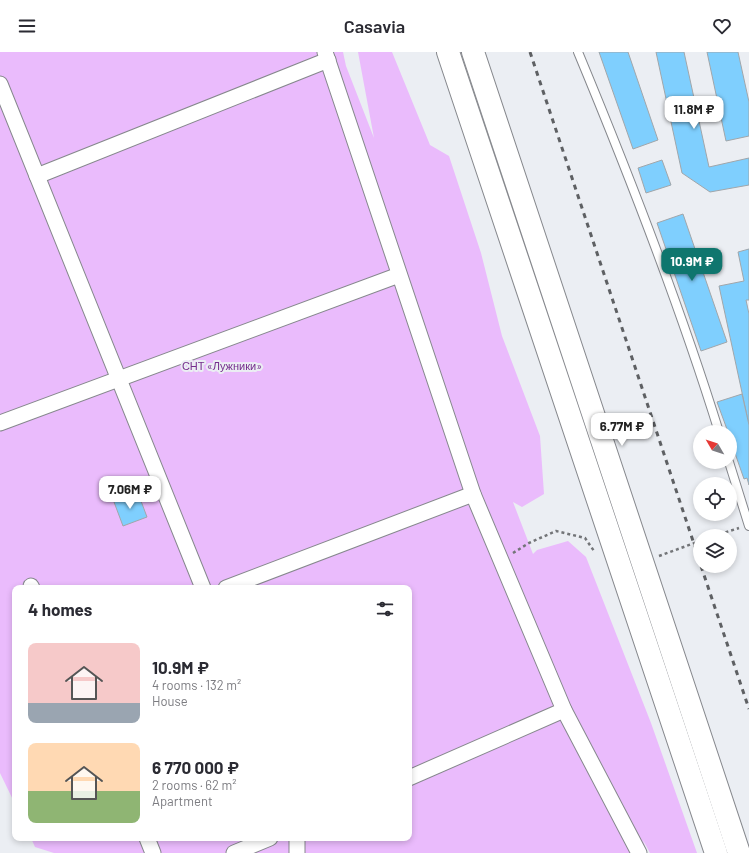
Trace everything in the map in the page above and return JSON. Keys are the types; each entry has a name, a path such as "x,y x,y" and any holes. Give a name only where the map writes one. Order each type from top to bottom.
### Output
{"main road":[{"path":"448,52 716,853"},
{"path":"473,52 739,853"}],"street":[{"path":"37,176 327,56 473,494 564,710 639,853"},
{"path":"0,84 202,585"},
{"path":"0,423 399,275"},
{"path":"234,585 473,494"},
{"path":"412,777 564,710"},
{"path":"147,841 153,853"},
{"path":"234,853 263,841"},
{"path":"297,841 297,853"}],"lane":[{"path":"578,52 611,133 692,344 717,425"},
{"path":"731,469 749,525"}],"path":[{"path":"736,529 749,525"}],"green space":[{"name":"СНТ «Лужники»","path":"0,52 343,52 346,66 374,138 358,52 392,52 430,145 449,156 481,253 502,336 540,436 544,494 522,507 513,502 533,554 537,550 568,541 586,557 651,723 697,853 650,853 643,840 647,853 54,853 35,847 32,841 412,841 412,585 12,585 12,798 0,773"}],"building":[{"path":"599,52 628,52 658,140 633,149"},
{"path":"656,52 684,52 709,167 749,158 749,185 710,192 682,173"},
{"path":"707,52 738,52 749,102 749,136 726,141"},
{"path":"662,160 671,185 646,193 638,168"},
{"path":"683,214 727,342 701,351 657,223"},
{"path":"749,249 749,300 746,300 749,314 749,425 719,286 744,281 738,252"},
{"path":"742,394 749,425 749,485 747,478 744,479 737,459 737,425 725,425 717,402"},
{"path":"138,493 147,517 123,526 114,502"}],"railway":[{"path":"530,52 693,541"},
{"path":"703,573 749,709"}]}
